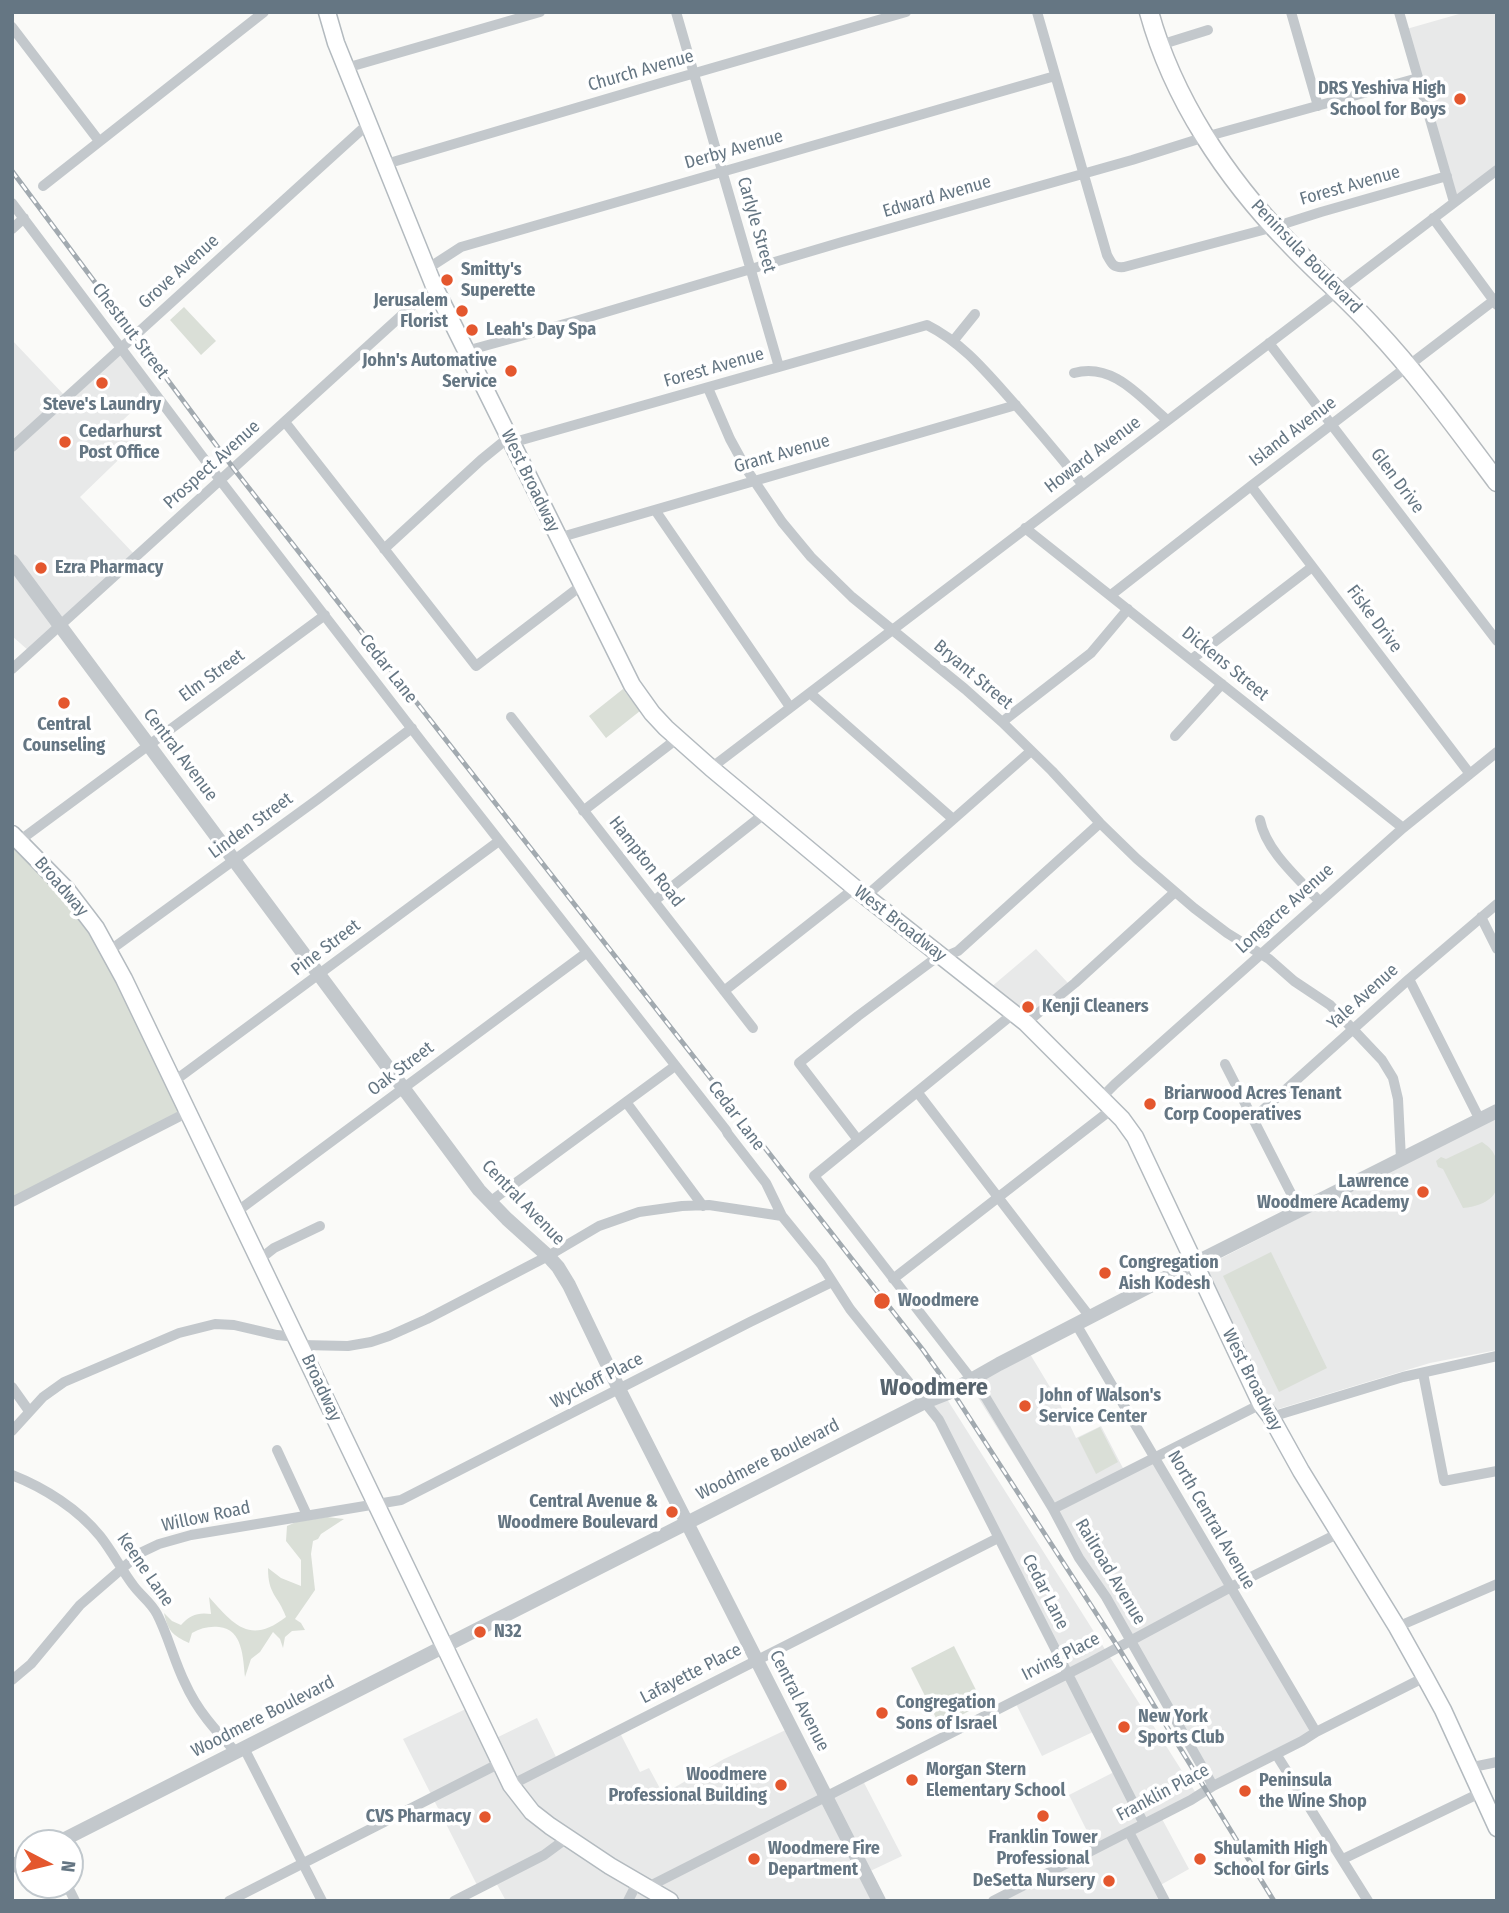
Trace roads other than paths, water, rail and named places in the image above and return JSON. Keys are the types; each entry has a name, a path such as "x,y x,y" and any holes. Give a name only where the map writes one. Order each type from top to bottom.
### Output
{"main road":[{"name":"West Broadway","path":"327,12 346,68 434,286 632,685 652,713 711,768 860,892 1020,1018 1122,1119 1135,1137 1266,1411 1425,1677 1497,1828"},
{"name":"Peninsula Boulevard","path":"1149,12 1160,45 1181,91 1219,159 1274,227 1339,291 1407,366 1497,482"},
{"name":"Broadway","path":"16,838 67,890 96,928 109,951 512,1785 532,1812 568,1838 670,1901"}],"street":[{"path":"43,186 264,12"},
{"path":"346,68 540,12"},
{"name":"Carlyle Street","path":"676,12 779,368"},
{"name":"Church Avenue","path":"386,164 906,12"},
{"path":"1037,12 1083,173"},
{"path":"1291,12 1318,106"},
{"path":"1399,12 1454,202"},
{"path":"12,27 99,141"},
{"path":"1160,45 1208,30"},
{"name":"Derby Avenue","path":"427,269 461,247 1055,76"},
{"name":"Edward Avenue","path":"466,351 1418,78"},
{"name":"Grove Avenue","path":"12,447 369,123"},
{"name":"Howard Avenue","path":"711,768 1497,170"},
{"name":"Forest Avenue","path":"1083,173 1107,255 1116,268 1274,227 1447,176"},
{"name":"Chestnut Street","path":"12,203 220,480"},
{"path":"12,229 24,218"},
{"path":"1433,218 1496,301"},
{"name":"Prospect Avenue","path":"12,670 434,286"},
{"name":"Island Avenue","path":"1111,594 1407,366 1496,301"},
{"path":"975,314 954,340 1016,405 1083,485"},
{"name":"Forest Avenue","path":"509,441 708,388 927,325 954,340"},
{"name":"Glen Drive","path":"1269,343 1497,641"},
{"path":"1074,373 1103,371 1115,376 1167,420"},
{"name":"Bryant Street","path":"708,388 747,470 782,522 811,557 852,597 1002,722 1137,859 1194,908 1330,1005 1382,1060 1393,1078 1398,1099 1401,1160"},
{"name":"Grant Avenue","path":"558,538 1016,405"},
{"path":"285,422 476,666 582,585"},
{"path":"384,549 471,469 509,441"},
{"name":"Cedar Lane","path":"220,480 726,1130 766,1183 782,1216 821,1264 850,1309 939,1420 1144,1824"},
{"name":"Fiske Drive","path":"1251,486 1470,774"},
{"path":"655,510 790,707"},
{"name":"Dickens Street","path":"1025,528 1403,828"},
{"name":"Central Avenue","path":"12,561 479,1189 558,1267 879,1901"},
{"path":"1192,659 1312,567"},
{"path":"1002,722 1091,653 1128,609"},
{"name":"Elm Street","path":"16,838 149,745 325,615"},
{"path":"1175,736 1222,684"},
{"path":"810,693 953,819"},
{"name":"Hampton Road","path":"511,717 753,1028"},
{"name":"Linden Street","path":"109,951 412,728"},
{"path":"583,811 678,738"},
{"path":"724,990 860,892 953,819 1031,751"},
{"name":"Longacre Avenue","path":"892,1279 998,1196 1106,1103 1115,1084 1259,954 1403,828 1497,752"},
{"path":"654,901 764,814"},
{"path":"1260,820 1262,833 1270,847 1320,901"},
{"path":"1100,823 958,951 936,958 910,976 799,1063 858,1140 1020,1018 1075,983 1175,892"},
{"name":"Pine Street","path":"173,1082 499,841"},
{"name":"Yale Avenue","path":"1254,1118 1353,1028 1497,904"},
{"path":"1480,917 1497,949"},
{"name":"Oak Street","path":"235,1213 586,953"},
{"path":"1409,979 1480,1120"},
{"path":"1225,1064 1300,1211"},
{"path":"491,1201 676,1066"},
{"path":"918,1093 1090,1317"},
{"path":"626,1102 703,1206"},
{"name":"Woodmere Boulevard","path":"84,1829 925,1402 948,1393 1076,1324 1497,1111"},
{"path":"12,1202 188,1112"},
{"name":"Railroad Avenue","path":"858,1140 814,1175 986,1398 1054,1509 1079,1558 1106,1597 1213,1786"},
{"path":"12,1431 29,1411 64,1382 198,1327 234,1325 299,1341 348,1346 389,1336 548,1256 599,1226 622,1217 682,1206 719,1207 782,1216"},
{"path":"260,1259 274,1248 320,1226"},
{"name":"Wyckoff Place","path":"376,1504 401,1500 832,1282"},
{"name":"North Central Avenue","path":"1076,1324 1316,1732"},
{"path":"1054,1509 1156,1458 1266,1411 1497,1356"},
{"path":"1423,1373 1444,1481 1497,1471"},
{"path":"12,1387 29,1411"},
{"path":"277,1450 307,1515"},
{"name":"Keene Lane","path":"12,1475 33,1484 78,1514 100,1536 134,1588 149,1602 157,1614 184,1682 203,1716 240,1750 321,1901"},
{"name":"Willow Road","path":"12,1681 31,1664 80,1605 139,1553 191,1535 376,1504"},
{"name":"Irving Place","path":"643,1884 825,1796 1339,1533"},
{"name":"Lafayette Place","path":"512,1785 998,1538"},
{"path":"1397,1627 1497,1584"},
{"name":"Franklin Place","path":"993,1901 1425,1677"},
{"path":"1276,1754 1368,1901"},
{"path":"1468,1768 1497,1762"},
{"path":"229,1901 500,1763"},
{"path":"1343,1860 1480,1793"},
{"path":"1129,1832 1165,1901"},
{"path":"454,1901 544,1855 568,1838"},
{"path":"628,1901 643,1884"}],"railway":[{"path":"12,171 234,469 923,1350 1118,1647 1274,1901"}],"place":[{"name":"DRS Yeshiva High School for Boys","path":"1460,99"},
{"name":"Smitty's Superette","path":"447,280"},
{"name":"Jerusalem Florist","path":"462,311"},
{"name":"Leah's Day Spa","path":"472,330"},
{"name":"John's Automative Service","path":"511,371"},
{"name":"Steve's Laundry","path":"102,383"},
{"name":"Cedarhurst Post Office","path":"65,442"},
{"name":"Ezra Pharmacy","path":"41,568"},
{"name":"Central Counseling","path":"64,703"},
{"name":"Kenji Cleaners","path":"1028,1007"},
{"name":"Briarwood Acres Tenant Corp Cooperatives","path":"1150,1104"},
{"name":"Lawrence Woodmere Academy","path":"1423,1192"},
{"name":"Congregation Aish Kodesh","path":"1105,1273"},
{"name":"Woodmere","path":"882,1301"},
{"name":"John of Walson's Service Center","path":"1025,1406"},
{"name":"Central Avenue & Woodmere Boulevard","path":"672,1512"},
{"name":"N32","path":"480,1632"},
{"name":"Congregation Sons of Israel","path":"882,1713"},
{"name":"New York Sports Club","path":"1124,1727"},
{"name":"Morgan Stern Elementary School","path":"912,1780"},
{"name":"Woodmere Professional Building","path":"781,1785"},
{"name":"Peninsula the Wine Shop","path":"1245,1791"},
{"name":"Franklin Tower Professional","path":"1043,1816"},
{"name":"CVS Pharmacy","path":"485,1817"},
{"name":"Woodmere Fire Department","path":"754,1859"},
{"name":"Shulamith High School for Girls","path":"1200,1859"},
{"name":"DeSetta Nursery","path":"1109,1881"}],"district":[{"name":"Woodmere","path":"934,1388"}]}
